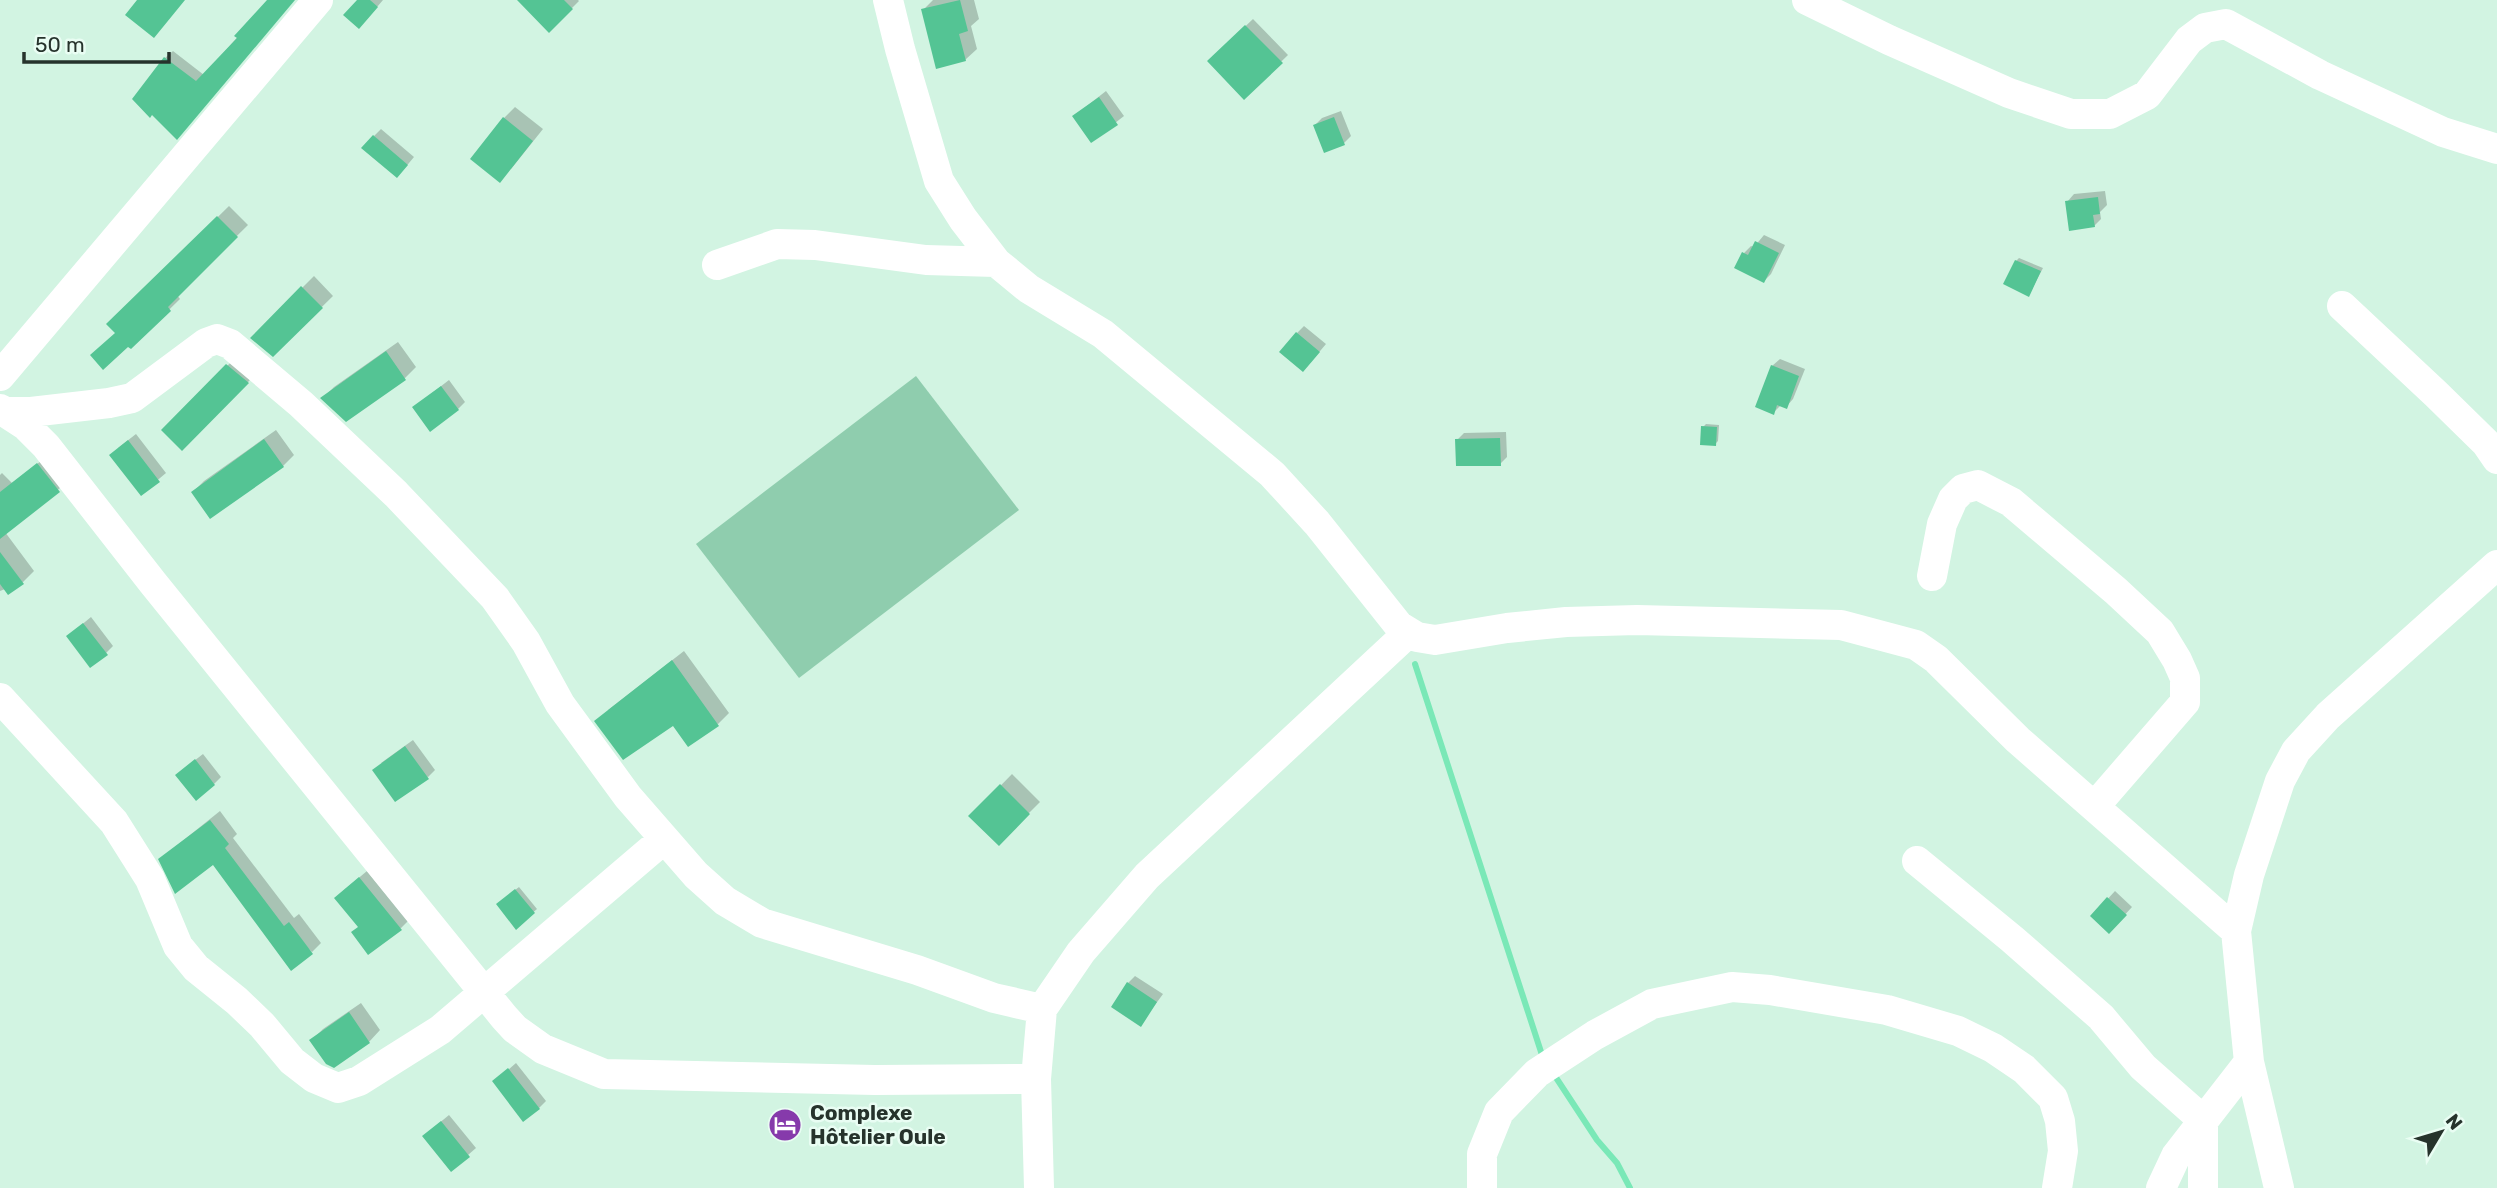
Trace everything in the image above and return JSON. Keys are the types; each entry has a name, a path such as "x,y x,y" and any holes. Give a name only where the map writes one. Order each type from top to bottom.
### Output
{"street":[{"path":"0,376 318,0"},
{"path":"888,0 939,180 963,219 996,262 1029,289 1102,334 1272,474 1317,523 1399,626 1408,633 1435,640 1566,621 1637,620 1841,625 1916,645 1936,659 2018,740 2236,932"},
{"path":"1807,0 2009,93 2071,114 2110,114 2147,95 2189,40 2205,28 2226,24 2320,75 2443,132 2497,149"},
{"path":"717,265 777,244 815,245 926,260 996,262"},
{"path":"2342,306 2437,394 2486,443 2497,459"},
{"path":"3,411 31,412 132,398 206,343 218,339 230,344 301,404 387,485 495,598 526,642 560,704 628,797 696,875 725,901 762,923 917,970 994,998 1042,1009"},
{"path":"3,411 25,425 47,446 153,583 515,1029 544,1049 604,1074 875,1080 1036,1079"},
{"path":"1932,576 1942,524 1953,499 1963,489 1978,485 2011,502 2116,590 2160,632 2185,678 2185,702 2095,806"},
{"path":"2279,1188 2249,1062 2236,932 2249,875 2280,781 2297,751 2328,716 2497,565"},
{"path":"1039,1188 1036,1079 1042,1009 1081,952 1147,876 1408,633"},
{"path":"0,698 114,822 150,879 178,946 196,968 262,1025 292,1061 314,1078 338,1088 359,1082 440,1030 664,839"},
{"path":"1917,861 2101,1017 2143,1067 2203,1120 2203,1188"},
{"path":"1482,1188 1482,1154 1499,1112 1537,1073 1595,1035 1652,1004 1732,988 1794,993 1887,1010 1958,1031 1993,1048 2024,1069 2053,1098 2060,1121 2063,1151 2057,1188"},
{"path":"2161,1188 2176,1156 2249,1062"}],"green space":[{"path":"916,376 1019,510 799,678 696,544"}],"building":[{"path":"137,0 185,0 154,38 125,15"},
{"path":"267,0 295,0 177,140 132,99 164,57 196,81 237,38 234,36"},
{"path":"357,0 370,0 378,7 359,29 343,15"},
{"path":"517,0 564,0 573,9 549,33"},
{"path":"960,0 968,31 959,34 966,61 936,69 921,9"},
{"path":"1245,25 1283,63 1244,100 1207,61"},
{"path":"1099,97 1118,125 1091,143 1072,116"},
{"path":"503,117 533,141 500,183 470,159"},
{"path":"1334,117 1345,145 1324,153 1313,125"},
{"path":"373,135 408,165 397,178 361,148"},
{"path":"2098,197 2100,214 2093,215 2095,227 2069,231 2065,201"},
{"path":"217,216 238,237 168,307 171,311 131,349 128,347 103,370 90,355 115,333 106,324"},
{"path":"1755,241 1779,253 1764,283 1734,268 1742,252 1748,255"},
{"path":"2015,260 2041,271 2029,297 2003,284"},
{"path":"301,286 323,308 273,357 250,338"},
{"path":"1296,332 1320,352 1303,372 1279,352"},
{"path":"386,351 406,380 346,422 320,398"},
{"path":"226,364 249,383 182,451 161,430"},
{"path":"1771,365 1799,376 1787,409 1777,405 1774,415 1755,407"},
{"path":"441,386 459,410 430,432 412,407"},
{"path":"1701,426 1717,427 1716,446 1700,445"},
{"path":"1500,438 1501,466 1456,466 1455,439"},
{"path":"264,439 284,467 210,519 191,492"},
{"path":"128,440 160,482 141,496 109,455"},
{"path":"37,463 60,492 0,539 0,492"},
{"path":"0,552 24,584 8,595 0,584"},
{"path":"83,623 108,655 90,668 66,636"},
{"path":"672,660 719,726 688,747 673,726 623,760 594,721"},
{"path":"405,746 429,779 395,802 372,770"},
{"path":"195,759 215,785 196,801 175,775"},
{"path":"1000,784 1030,814 999,846 968,816"},
{"path":"210,820 229,844 225,848 284,926 289,922 313,954 291,971 213,865 175,894 158,859"},
{"path":"359,877 402,930 368,955 351,932 358,927 334,898"},
{"path":"515,889 535,913 516,930 496,904"},
{"path":"2107,897 2127,915 2109,934 2090,916"},
{"path":"1127,982 1157,1002 1141,1027 1111,1007"},
{"path":"349,1012 370,1043 334,1068 326,1064 309,1040"},
{"path":"508,1068 540,1109 523,1122 492,1081"},
{"path":"441,1121 470,1157 451,1172 422,1136"}],"waterway":[{"path":"1415,664 1543,1058"},
{"path":"1553,1073 1597,1140 1617,1163 1630,1188"}],"place":[{"name":"Complexe Hôtelier Oule","path":"785,1125"}]}
